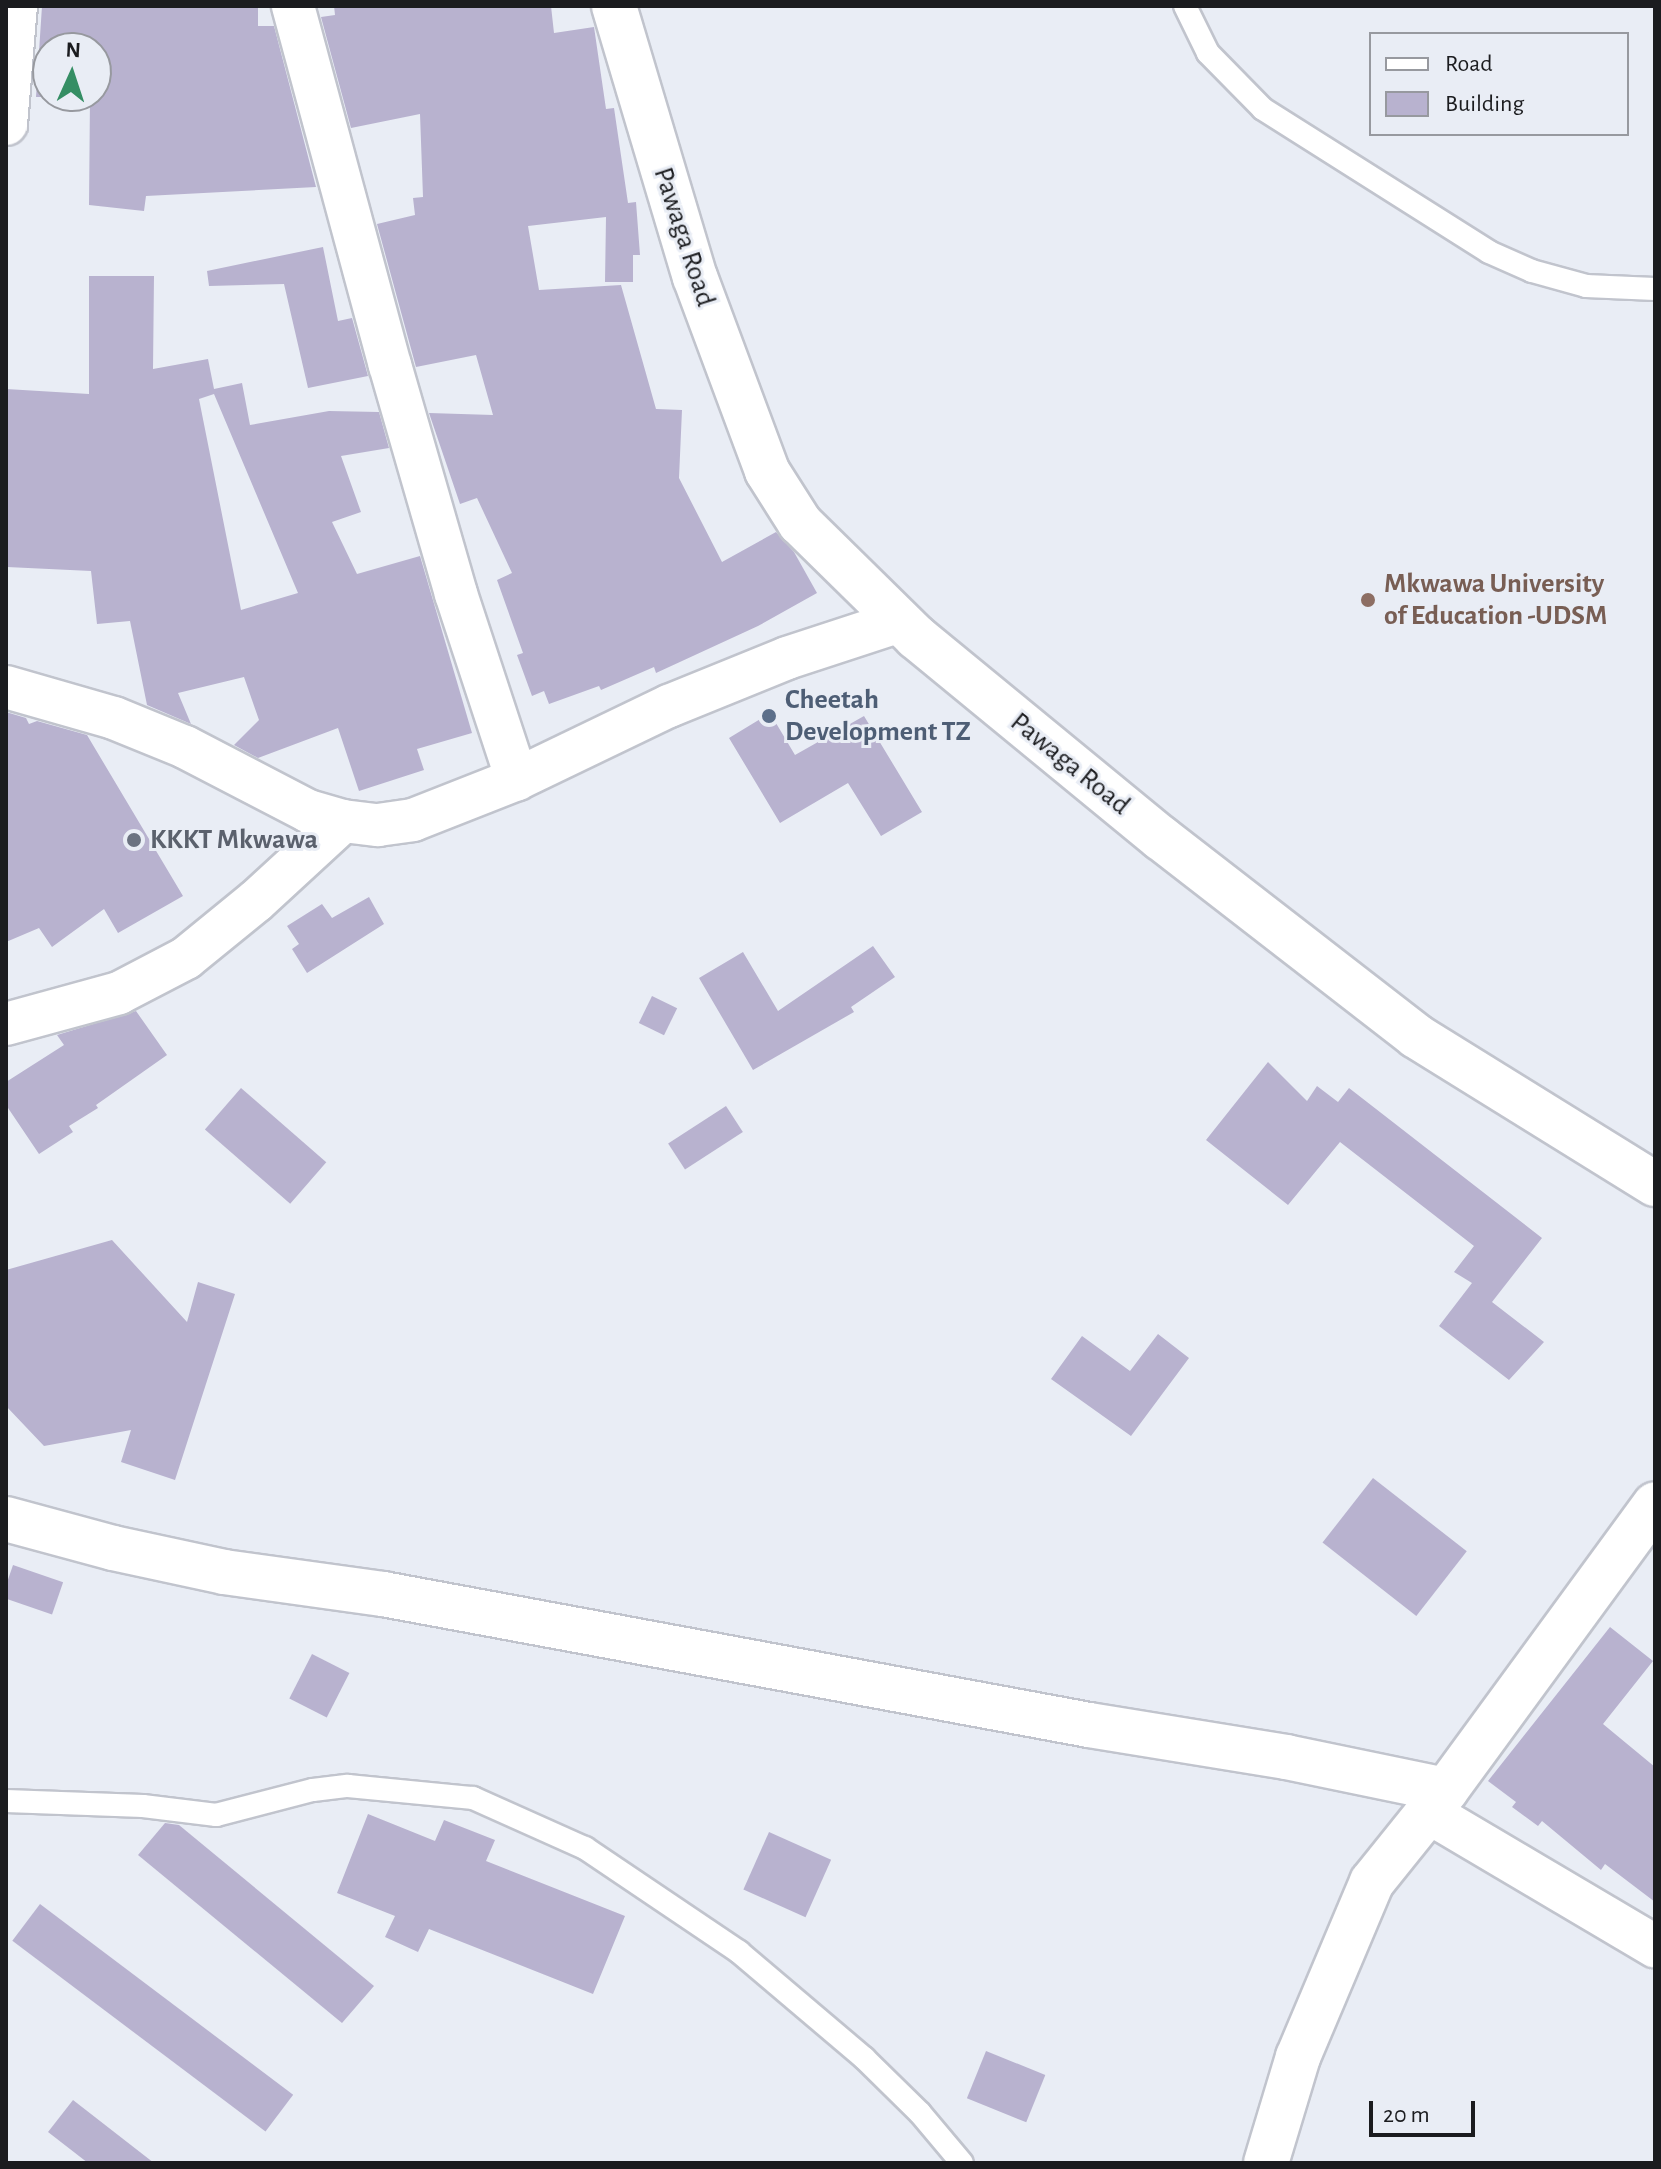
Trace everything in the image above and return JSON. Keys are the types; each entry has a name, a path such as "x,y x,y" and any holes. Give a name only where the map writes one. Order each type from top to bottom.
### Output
{"street":[{"path":"6,124 16,6"},
{"path":"293,6 390,365 456,594 517,779"},
{"name":"Pawaga Road","path":"614,6 695,277 767,471 800,523 900,621 1161,838 1416,1036 1655,1184"},
{"path":"6,687 114,718 185,747 308,811 343,821 378,825 413,820 517,779 669,706 787,658 900,621"},
{"path":"6,1024 119,993 186,958 256,901 343,821"},
{"path":"1266,2163 1298,2057 1372,1882 1437,1801 1652,1515"},
{"path":"6,1519 113,1548 224,1572 398,1596 1089,1725 1286,1757 1437,1801 1655,1946"}],"lane":[{"path":"1185,6 1208,53 1263,109 1489,252 1532,271 1586,286 1655,289"},
{"path":"6,1801 143,1806 216,1815 313,1790 348,1786 473,1798 585,1848 739,1952 864,2058 920,2113 962,2163"}],"building":[{"path":"42,6 258,6 258,26 274,26 316,187 146,196 144,211 89,205 90,112 112,112 112,32 40,32"},
{"path":"334,6 551,6 554,33 594,27 606,109 614,108 628,203 636,202 640,255 633,255 633,282 605,282 606,217 528,226 539,290 621,285 656,409 682,410 679,478 722,562 776,532 794,552 817,593 758,626 656,673 654,667 601,690 599,686 549,704 544,691 532,696 517,655 523,653 497,580 512,573 477,498 460,504 429,413 493,415 476,355 416,367 377,224 415,215 413,198 423,197 420,114 351,128 321,17 335,15"},
{"path":"323,247 338,321 352,318 368,376 308,388 284,284 209,286 207,271"},
{"path":"89,276 154,276 153,369 208,359 214,389 242,383 250,425 329,411 379,412 389,448 341,456 361,512 332,522 357,574 420,556 472,733 417,749 424,770 359,791 338,728 258,758 234,745 259,720 244,677 178,693 191,724 147,705 130,621 97,624 91,571 7,567 6,389 89,394","holes":["214,394 298,593 241,610 199,399"]},
{"path":"6,712 26,718 29,724 37,721 87,735 183,896 118,933 104,909 52,947 39,928 6,942"},
{"path":"770,713 795,755 864,716 922,812 881,836 848,783 780,823 729,738"},
{"path":"369,897 384,924 307,973 292,949 299,944 287,926 322,904 332,918"},
{"path":"873,946 895,977 851,1007 854,1012 753,1070 699,978 743,952 778,1011"},
{"path":"652,996 677,1008 664,1035 639,1023"},
{"path":"136,1011 167,1055 96,1105 98,1108 69,1126 73,1132 39,1154 6,1105 6,1082 64,1045 57,1035"},
{"path":"1268,1062 1307,1101 1317,1086 1338,1102 1349,1088 1542,1238 1492,1302 1544,1342 1509,1380 1439,1326 1472,1283 1454,1272 1474,1246 1340,1142 1288,1205 1206,1140"},
{"path":"241,1088 326,1162 290,1204 205,1130"},
{"path":"726,1106 743,1132 685,1170 668,1144"},
{"path":"112,1240 187,1322 198,1282 235,1294 175,1480 121,1462 131,1430 44,1446 6,1406 6,1270"},
{"path":"1158,1334 1189,1358 1131,1436 1051,1379 1082,1336 1130,1371"},
{"path":"1373,1478 1467,1551 1416,1616 1323,1543"},
{"path":"13,1565 63,1582 52,1614 6,1599 6,1585"},
{"path":"1610,1627 1653,1661 1603,1724 1655,1767 1655,1902 1605,1864 1601,1870 1542,1821 1538,1826 1512,1807 1516,1802 1488,1781"},
{"path":"312,1654 349,1673 327,1718 289,1699"},
{"path":"368,1814 435,1841 444,1820 495,1840 486,1861 625,1916 593,1994 429,1929 418,1952 385,1937 395,1916 337,1893"},
{"path":"165,1823 179,1825 374,1986 342,2023 138,1855"},
{"path":"769,1832 831,1860 805,1917 743,1890"},
{"path":"40,1904 293,2095 265,2132 12,1941"},
{"path":"986,2051 1045,2075 1026,2122 967,2098"},
{"path":"73,2100 154,2163 88,2163 48,2132"}],"place":[{"name":"Mkwawa University of Education -UDSM","path":"1368,600"},
{"name":"Cheetah Development TZ","path":"769,716"},
{"name":"KKKT Mkwawa","path":"134,840"}]}
